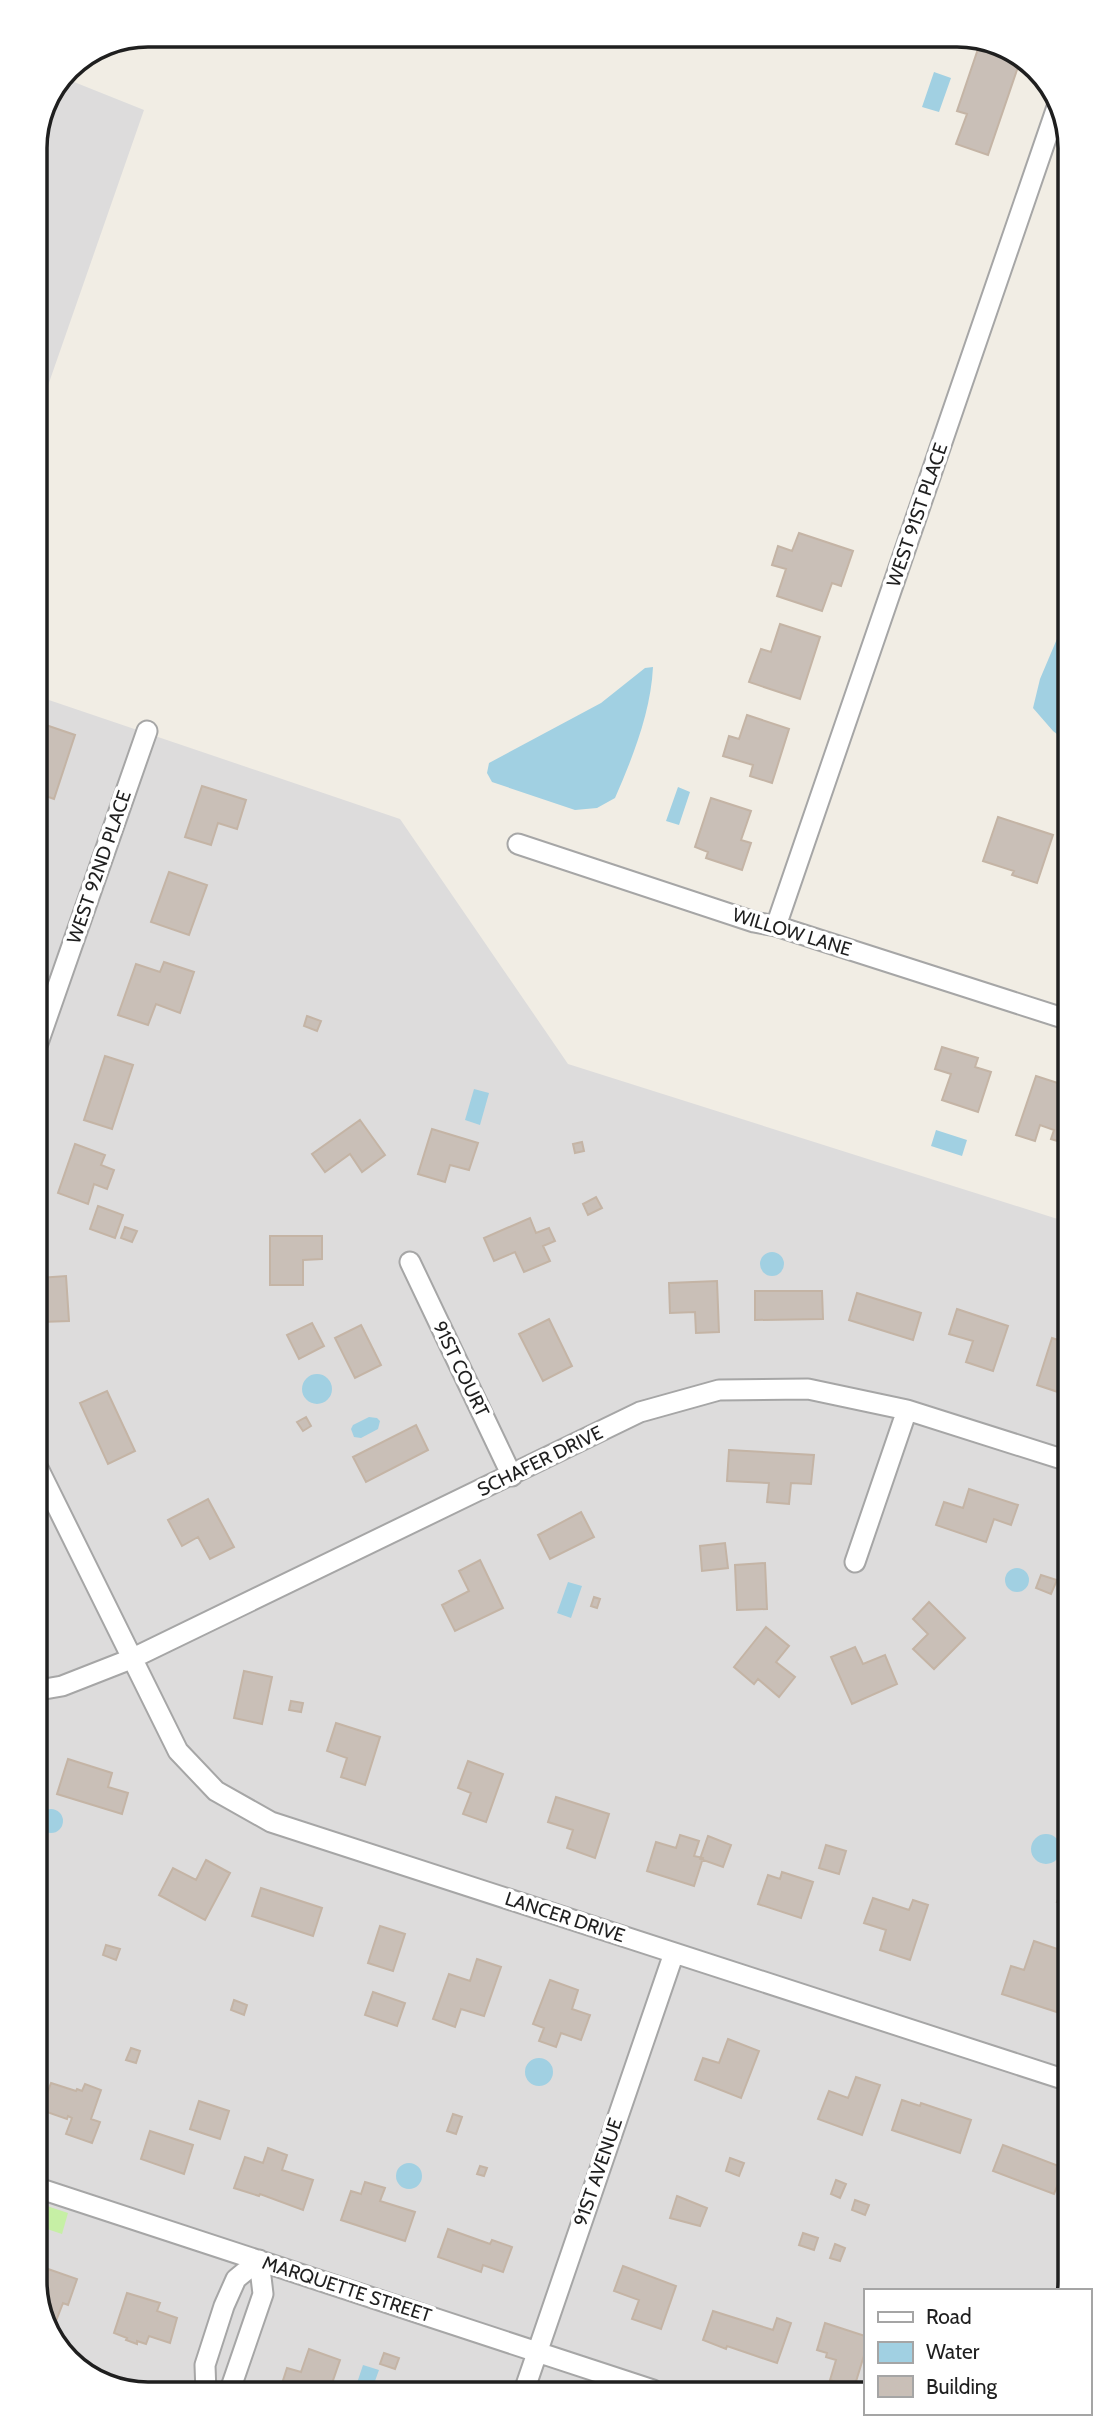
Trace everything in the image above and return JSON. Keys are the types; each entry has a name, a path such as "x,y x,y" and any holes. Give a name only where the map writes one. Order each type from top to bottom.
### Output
{"street":[{"name":"WEST 91ST PLACE","path":"776,926 1053,119"},
{"name":"WEST 92ND PLACE","path":"47,1017 147,731"},
{"name":"WILLOW LANE","path":"518,844 754,922 776,926 1058,1016"},
{"name":"91ST COURT","path":"410,1262 512,1476"},
{"name":"SCHAFER DRIVE","path":"47,1689 62,1686 131,1659 640,1412 719,1390 808,1389 907,1410 1058,1458"},
{"path":"855,1562 907,1410"},
{"path":"47,1486 131,1659"},
{"name":"LANCER DRIVE","path":"131,1659 178,1751 216,1791 271,1822 1058,2077"},
{"name":"91ST AVENUE","path":"527,2382 674,1953"},
{"name":"MARQUETTE STREET","path":"47,2191 628,2382"},
{"path":"233,2382 263,2294 259,2260"},
{"path":"206,2382 205,2365 223,2306 236,2279 259,2260"}],"shaded area":[{"path":"73,82 144,110 47,388 47,142 51,122 58,104"},
{"path":"47,699 400,819 568,1064 1058,1219 1057,2289 864,2289 864,2382 142,2382 110,2374 87,2361 68,2342 53,2313 47,2281"}],"green space":[{"path":"47,2206 68,2213 62,2234 47,2229"}],"water":[{"path":"934,72 951,78 939,112 922,107"},
{"path":"1058,637 1058,735 1033,708 1040,679"},
{"path":"653,667 645,717 615,798 597,808 575,810 492,782 487,773 489,763 601,703 645,668"},
{"path":"678,787 690,792 679,825 666,821"},
{"path":"474,1089 489,1093 480,1125 465,1120"},
{"path":"936,1130 967,1140 962,1156 931,1146"},
{"path":"772,1252 783,1259 784,1264 777,1275 772,1276 761,1269 760,1264 767,1253"},
{"path":"317,1374 328,1378 332,1389 328,1400 317,1404 306,1400 302,1389 306,1378"},
{"path":"369,1417 380,1421 378,1429 361,1438 354,1437 351,1429 353,1425"},
{"path":"1017,1568 1025,1572 1029,1580 1025,1588 1017,1592 1009,1588 1005,1580 1009,1572"},
{"path":"568,1582 582,1586 571,1618 557,1613"},
{"path":"47,1810 56,1810 62,1816 60,1830 47,1832"},
{"path":"1046,1834 1057,1838 1057,1860 1046,1864 1035,1860 1031,1849 1035,1838"},
{"path":"539,2058 549,2062 553,2072 549,2082 539,2086 529,2082 525,2072 529,2062"},
{"path":"409,2163 419,2166 422,2176 419,2186 409,2189 399,2186 396,2176 399,2166"},
{"path":"363,2365 379,2370 375,2382 357,2382"}],"building":[{"path":"978,50 1018,68 988,155 956,144 967,114 957,111"},
{"path":"799,533 853,551 841,586 832,583 822,611 777,596 786,569 772,565 778,546 792,551"},
{"path":"780,624 820,637 800,699 749,682 761,649 771,652"},
{"path":"747,715 789,729 772,783 750,776 753,765 723,756 729,736 739,739"},
{"path":"47,725 75,735 54,799 47,797"},
{"path":"202,786 246,800 237,829 218,823 211,845 185,837"},
{"path":"711,798 751,811 741,840 751,843 742,870 706,858 708,852 695,847"},
{"path":"998,817 1053,835 1037,883 1012,875 1014,871 983,861"},
{"path":"169,872 207,885 189,935 151,922"},
{"path":"164,962 194,972 180,1013 156,1004 148,1025 118,1015 136,964 160,972"},
{"path":"307,1016 321,1021 317,1031 304,1026"},
{"path":"942,1047 978,1058 975,1067 991,1072 978,1112 942,1100 951,1074 935,1069"},
{"path":"105,1056 133,1065 112,1129 84,1120"},
{"path":"1036,1076 1058,1083 1058,1141 1051,1139 1054,1130 1040,1125 1035,1141 1016,1135"},
{"path":"360,1120 385,1155 362,1172 350,1154 325,1172 312,1154"},
{"path":"432,1129 478,1143 469,1170 450,1165 445,1182 418,1174"},
{"path":"582,1142 584,1151 575,1153 573,1144"},
{"path":"75,1144 105,1155 101,1165 114,1170 107,1189 94,1184 88,1204 58,1193"},
{"path":"596,1197 602,1208 588,1215 583,1204"},
{"path":"98,1206 123,1215 115,1238 90,1229"},
{"path":"530,1218 536,1233 549,1228 555,1241 543,1246 550,1261 524,1272 515,1252 494,1261 484,1238"},
{"path":"125,1227 137,1231 132,1242 121,1238"},
{"path":"270,1236 322,1236 322,1259 303,1260 303,1285 270,1285"},
{"path":"66,1276 69,1321 47,1322 47,1277"},
{"path":"717,1281 719,1332 696,1333 695,1312 670,1313 669,1283"},
{"path":"755,1291 822,1291 823,1319 755,1320"},
{"path":"857,1293 921,1313 913,1340 849,1320"},
{"path":"957,1309 1008,1326 993,1371 966,1362 973,1341 949,1334"},
{"path":"549,1319 572,1366 543,1381 519,1334"},
{"path":"312,1323 324,1346 299,1359 287,1335"},
{"path":"361,1325 381,1365 355,1378 335,1338"},
{"path":"1052,1338 1058,1340 1058,1392 1037,1385"},
{"path":"107,1391 135,1451 108,1464 80,1403"},
{"path":"306,1417 311,1426 303,1431 297,1422"},
{"path":"416,1425 428,1450 366,1482 353,1457"},
{"path":"729,1450 814,1455 811,1484 791,1483 789,1504 767,1502 769,1483 727,1481"},
{"path":"969,1489 1018,1505 1011,1525 994,1519 986,1542 936,1525 944,1502 963,1508"},
{"path":"208,1499 234,1547 210,1559 198,1537 182,1546 168,1520"},
{"path":"581,1512 594,1537 550,1559 538,1535"},
{"path":"725,1543 728,1568 702,1571 700,1546"},
{"path":"480,1560 503,1608 455,1631 442,1605 469,1591 459,1571"},
{"path":"765,1563 767,1609 737,1610 735,1565"},
{"path":"1041,1575 1057,1580 1051,1594 1036,1588"},
{"path":"594,1597 600,1599 597,1608 591,1606"},
{"path":"929,1602 965,1638 934,1669 913,1649 928,1634 913,1619"},
{"path":"766,1627 789,1646 776,1662 795,1677 779,1697 758,1679 754,1684 734,1667"},
{"path":"855,1647 863,1664 885,1655 897,1684 852,1704 831,1657"},
{"path":"244,1671 272,1677 262,1724 234,1718"},
{"path":"291,1701 303,1703 301,1712 289,1710"},
{"path":"336,1723 380,1737 365,1785 341,1777 347,1758 327,1751"},
{"path":"68,1759 112,1773 108,1787 128,1793 122,1814 57,1794"},
{"path":"468,1761 503,1774 486,1822 463,1814 471,1793 458,1788"},
{"path":"556,1797 609,1814 595,1858 567,1848 573,1830 548,1822"},
{"path":"680,1835 699,1841 694,1856 703,1858 694,1886 647,1871 656,1842 676,1848"},
{"path":"708,1836 731,1845 723,1867 700,1859"},
{"path":"826,1845 846,1851 839,1874 819,1868"},
{"path":"206,1860 230,1873 205,1920 159,1895 173,1868 196,1880"},
{"path":"782,1872 813,1882 801,1918 758,1904 768,1875 780,1879"},
{"path":"261,1888 322,1908 313,1936 252,1916"},
{"path":"873,1898 909,1910 913,1900 928,1905 910,1960 880,1950 886,1930 864,1923"},
{"path":"380,1926 405,1934 393,1971 368,1963"},
{"path":"1034,1941 1058,1949 1058,2012 1002,1994 1011,1966 1024,1970"},
{"path":"106,1945 120,1949 116,1960 103,1955"},
{"path":"477,1959 501,1967 484,2016 461,2009 455,2027 433,2019 449,1974 470,1981"},
{"path":"550,1980 578,1990 572,2009 590,2015 581,2040 561,2033 556,2047 539,2041 544,2028 533,2024"},
{"path":"373,1992 405,2003 397,2026 365,2015"},
{"path":"234,2000 247,2005 244,2015 231,2010"},
{"path":"728,2039 759,2051 741,2098 695,2080 703,2058 719,2063"},
{"path":"131,2048 140,2051 136,2063 126,2060"},
{"path":"856,2077 880,2085 862,2135 818,2119 829,2091 848,2098"},
{"path":"51,2083 76,2091 82,2091 85,2084 101,2090 91,2119 100,2122 92,2143 66,2134 72,2118 68,2116 67,2119 47,2112 47,2094"},
{"path":"902,2100 920,2106 921,2103 971,2120 960,2153 892,2130"},
{"path":"199,2101 229,2111 220,2139 190,2129"},
{"path":"453,2114 462,2117 456,2134 447,2131"},
{"path":"150,2131 193,2145 184,2174 141,2159"},
{"path":"1003,2145 1058,2166 1058,2184 1054,2194 993,2171"},
{"path":"268,2148 287,2155 282,2170 313,2180 303,2210 260,2194 259,2196 234,2188 245,2157 263,2163"},
{"path":"730,2158 744,2163 739,2176 726,2171"},
{"path":"480,2166 487,2168 484,2176 477,2174"},
{"path":"836,2180 846,2184 840,2198 831,2194"},
{"path":"365,2182 385,2188 380,2201 415,2212 405,2241 341,2220 351,2191 361,2194"},
{"path":"677,2196 707,2208 700,2226 670,2218"},
{"path":"855,2200 869,2205 865,2215 852,2210"},
{"path":"448,2229 490,2244 492,2240 512,2247 503,2272 483,2265 481,2272 438,2257"},
{"path":"803,2233 818,2238 814,2250 799,2245"},
{"path":"835,2244 845,2248 840,2261 830,2258"},
{"path":"623,2266 676,2286 661,2329 632,2319 639,2300 614,2291"},
{"path":"48,2269 77,2279 68,2305 63,2303 56,2320 48,2294"},
{"path":"127,2293 160,2303 157,2311 177,2318 170,2343 149,2336 146,2344 137,2341 137,2344 114,2333"},
{"path":"713,2311 773,2330 777,2318 791,2323 777,2363 703,2340"},
{"path":"825,2323 864,2336 864,2355 856,2382 830,2380 836,2360 817,2350"},
{"path":"309,2349 340,2360 332,2382 283,2382 287,2368 301,2372"},
{"path":"384,2353 399,2358 395,2369 380,2364"}]}
